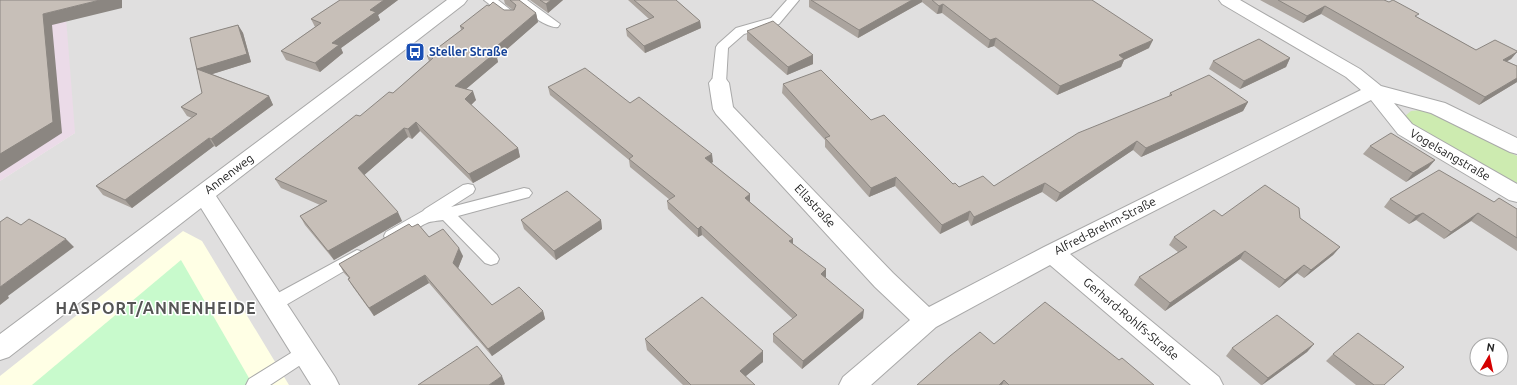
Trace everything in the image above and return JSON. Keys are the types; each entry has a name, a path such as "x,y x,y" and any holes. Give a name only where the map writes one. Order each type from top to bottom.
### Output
{"street":[{"name":"Annenweg","path":"0,349 458,0"},
{"name":"Vogelsangstraße","path":"1228,0 1353,74 1374,91 1405,129 1517,194"},
{"name":"Ellastraße","path":"719,83 723,108 884,280 927,320"},
{"name":"Vogelsangstraße","path":"1374,91 1438,108 1517,147"},
{"name":"Alfred-Brehm-Straße","path":"852,385 927,320 1052,253 1374,91"},
{"path":"203,194 326,385"},
{"name":"Gerhard-Rohlfs-Straße","path":"1052,253 1210,385"}],"lane":[{"path":"490,0 511,16"},
{"path":"520,0 540,16 554,24"},
{"path":"719,83 722,47 740,31 775,21 793,0"},
{"path":"273,304 424,217 468,189"},
{"path":"424,217 446,214 524,193"},
{"path":"446,214 491,259"},
{"path":"255,385 305,353"}],"shaded area":[{"path":"0,0 1517,0 1517,385 0,385 0,181 75,133"},
{"path":"65,5 75,133 0,181 0,21"},
{"path":"183,231 202,241 289,385 0,385 0,376"}],"green space":[{"path":"1421,110 1438,116 1517,156 1517,188 1412,126 1404,117 1411,111"},
{"path":"181,260 253,385 32,385"}],"building":[{"path":"0,0 100,0 43,14 53,122 0,154"},
{"path":"340,0 384,0 370,10 376,12 332,43 339,45 315,63 281,51 321,23 311,19"},
{"path":"510,0 519,0 536,13 491,51 495,53 455,86 473,91 465,99 518,148 469,174 416,122 408,129 404,128 358,168 398,212 328,251 300,216 327,201 275,179 356,115 360,116 389,92 393,93 433,58 427,56 464,28 460,26 487,5 489,6 493,2 504,10 514,10 516,5"},
{"path":"540,0 551,0 546,4"},
{"path":"634,0 676,0 700,21 644,46 626,29 654,17"},
{"path":"811,0 912,0 859,30"},
{"path":"932,0 1092,0 1153,40 1119,55 1124,59 1060,86 996,38 990,40 943,4 939,6"},
{"path":"1278,0 1384,0 1389,2 1393,0 1419,14 1415,16 1476,50 1495,40 1517,51 1503,60 1517,66 1517,78 1485,97 1325,6 1307,16"},
{"path":"773,21 813,55 788,67 747,31"},
{"path":"238,25 247,54 197,69 269,96 125,200 96,186 197,114 181,107 202,93 190,38"},
{"path":"1259,39 1290,58 1244,81 1213,61"},
{"path":"585,68 630,103 639,97 712,154 705,158 750,194 745,198 793,239 789,241 826,269 821,274 864,310 803,361 773,334 797,315 701,226 698,229 667,201 675,196 629,159 633,156 548,87"},
{"path":"821,70 871,120 884,115 953,184 955,183 959,187 983,176 994,186 1078,133 1172,95 1170,93 1209,75 1248,102 1146,148 1137,141 1060,193 1045,183 974,217 970,211 942,225 896,177 871,188 825,138 830,136 783,84"},
{"path":"1391,133 1435,160 1413,173 1370,146"},
{"path":"1439,170 1494,202 1499,198 1517,209 1517,238 1478,213 1451,232 1423,213 1416,216 1390,199"},
{"path":"1265,185 1299,208 1300,218 1340,247 1311,270 1304,265 1285,280 1245,251 1170,303 1139,277 1187,247 1174,237 1214,210 1222,216"},
{"path":"567,191 601,220 554,251 521,220"},
{"path":"7,217 21,225 29,219 66,239 0,287 0,222"},
{"path":"409,224 412,227 418,224 429,237 443,229 459,248 453,263 492,305 519,287 543,311 488,349 425,275 369,308 348,279 350,278 339,264"},
{"path":"702,297 763,351 740,371 755,385 691,385 645,339"},
{"path":"1045,302 1119,360 1122,358 1154,385 1009,385 1004,380 999,385 917,385 980,332 994,344"},
{"path":"1277,315 1314,344 1268,378 1232,348"},
{"path":"1358,333 1404,367 1384,385 1374,385 1333,354"},
{"path":"477,346 502,376 489,385 418,385"}],"place":[{"name":"Steller Straße","path":"415,52"}],"district":[{"name":"HASPORT/ANNENHEIDE","path":"156,308"}]}
